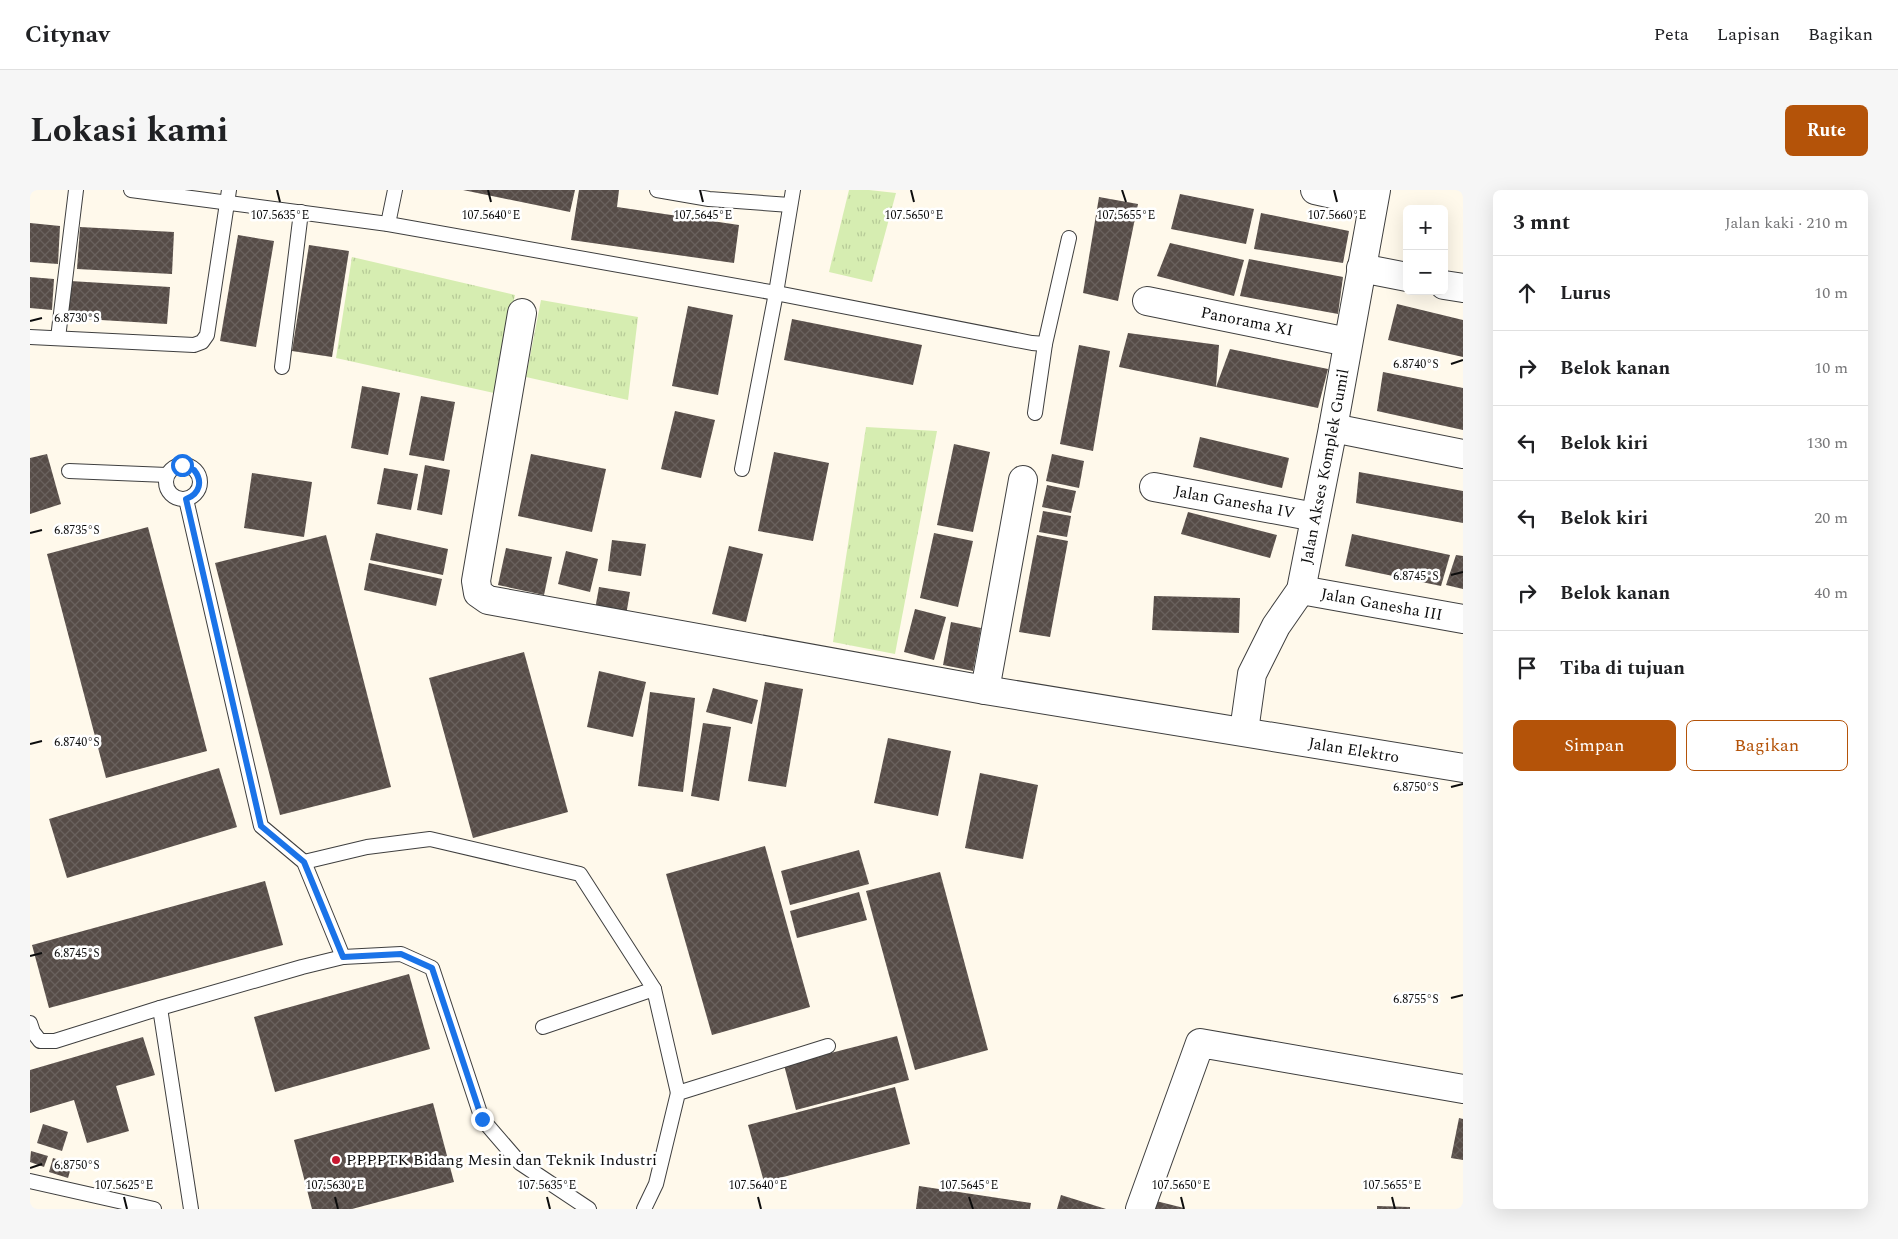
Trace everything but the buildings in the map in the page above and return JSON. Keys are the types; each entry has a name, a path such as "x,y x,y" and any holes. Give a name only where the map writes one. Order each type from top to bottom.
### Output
{"street":[{"path":"1315,190 1375,197"},
{"name":"Jalan Akses Komplek Gumil","path":"1244,731 1252,674 1285,610 1301,590 1375,197"},
{"path":"1361,268 1403,276"},
{"path":"1448,286 1463,288"},
{"name":"Panorama XI","path":"1147,301 1348,342"},
{"name":"Jalan Elektro","path":"522,313 476,581 478,593 488,600 985,690 1463,768"},
{"path":"1333,428 1463,454"},
{"path":"985,690 1023,480"},
{"name":"Jalan Ganesha IV","path":"1154,487 1315,517"},
{"name":"Jalan Ganesha III","path":"1301,590 1463,619"},
{"path":"1140,1209 1200,1043 1463,1089"}],"lane":[{"path":"58,338 76,190"},
{"path":"130,190 229,196 301,212 388,224 776,293 1045,344"},
{"path":"388,224 395,190"},
{"path":"657,190 710,194 790,205"},
{"path":"742,469 776,293 793,190"},
{"path":"30,337 194,345 202,342 207,335 229,196"},
{"path":"282,367 301,212"},
{"path":"1035,413 1045,344 1069,238"},
{"path":"182,465 194,470 198,474 199,487 192,497 186,499 174,497 166,488 167,475 170,470 182,465"},
{"path":"69,471 167,475"},
{"path":"186,499 261,826 304,862 343,957"},
{"path":"304,862 367,847 430,839 580,874 654,989 678,1093 656,1184 644,1209"},
{"path":"30,1023 33,1032 40,1041 55,1041 302,966 343,957 401,954 432,968 482,1119 520,1163 589,1209"},
{"path":"542,1027 654,989"},
{"path":"160,1008 191,1209"},
{"path":"678,1093 828,1046"},
{"path":"30,1181 154,1209"}],"green space":[{"path":"849,190 896,193 872,282 829,272"},
{"path":"352,257 515,295 494,393 336,358"},
{"path":"541,300 638,317 628,400 526,377"},
{"path":"866,427 937,431 895,654 833,642"}],"place":[{"name":"PPPPTK Bidang Mesin dan Teknik Industri","path":"336,1160"}],"route":[{"path":"182,465 194,470 200,480 196,492 192,497 186,499 261,826 304,862 343,957 401,954 432,968 482,1119"}]}
